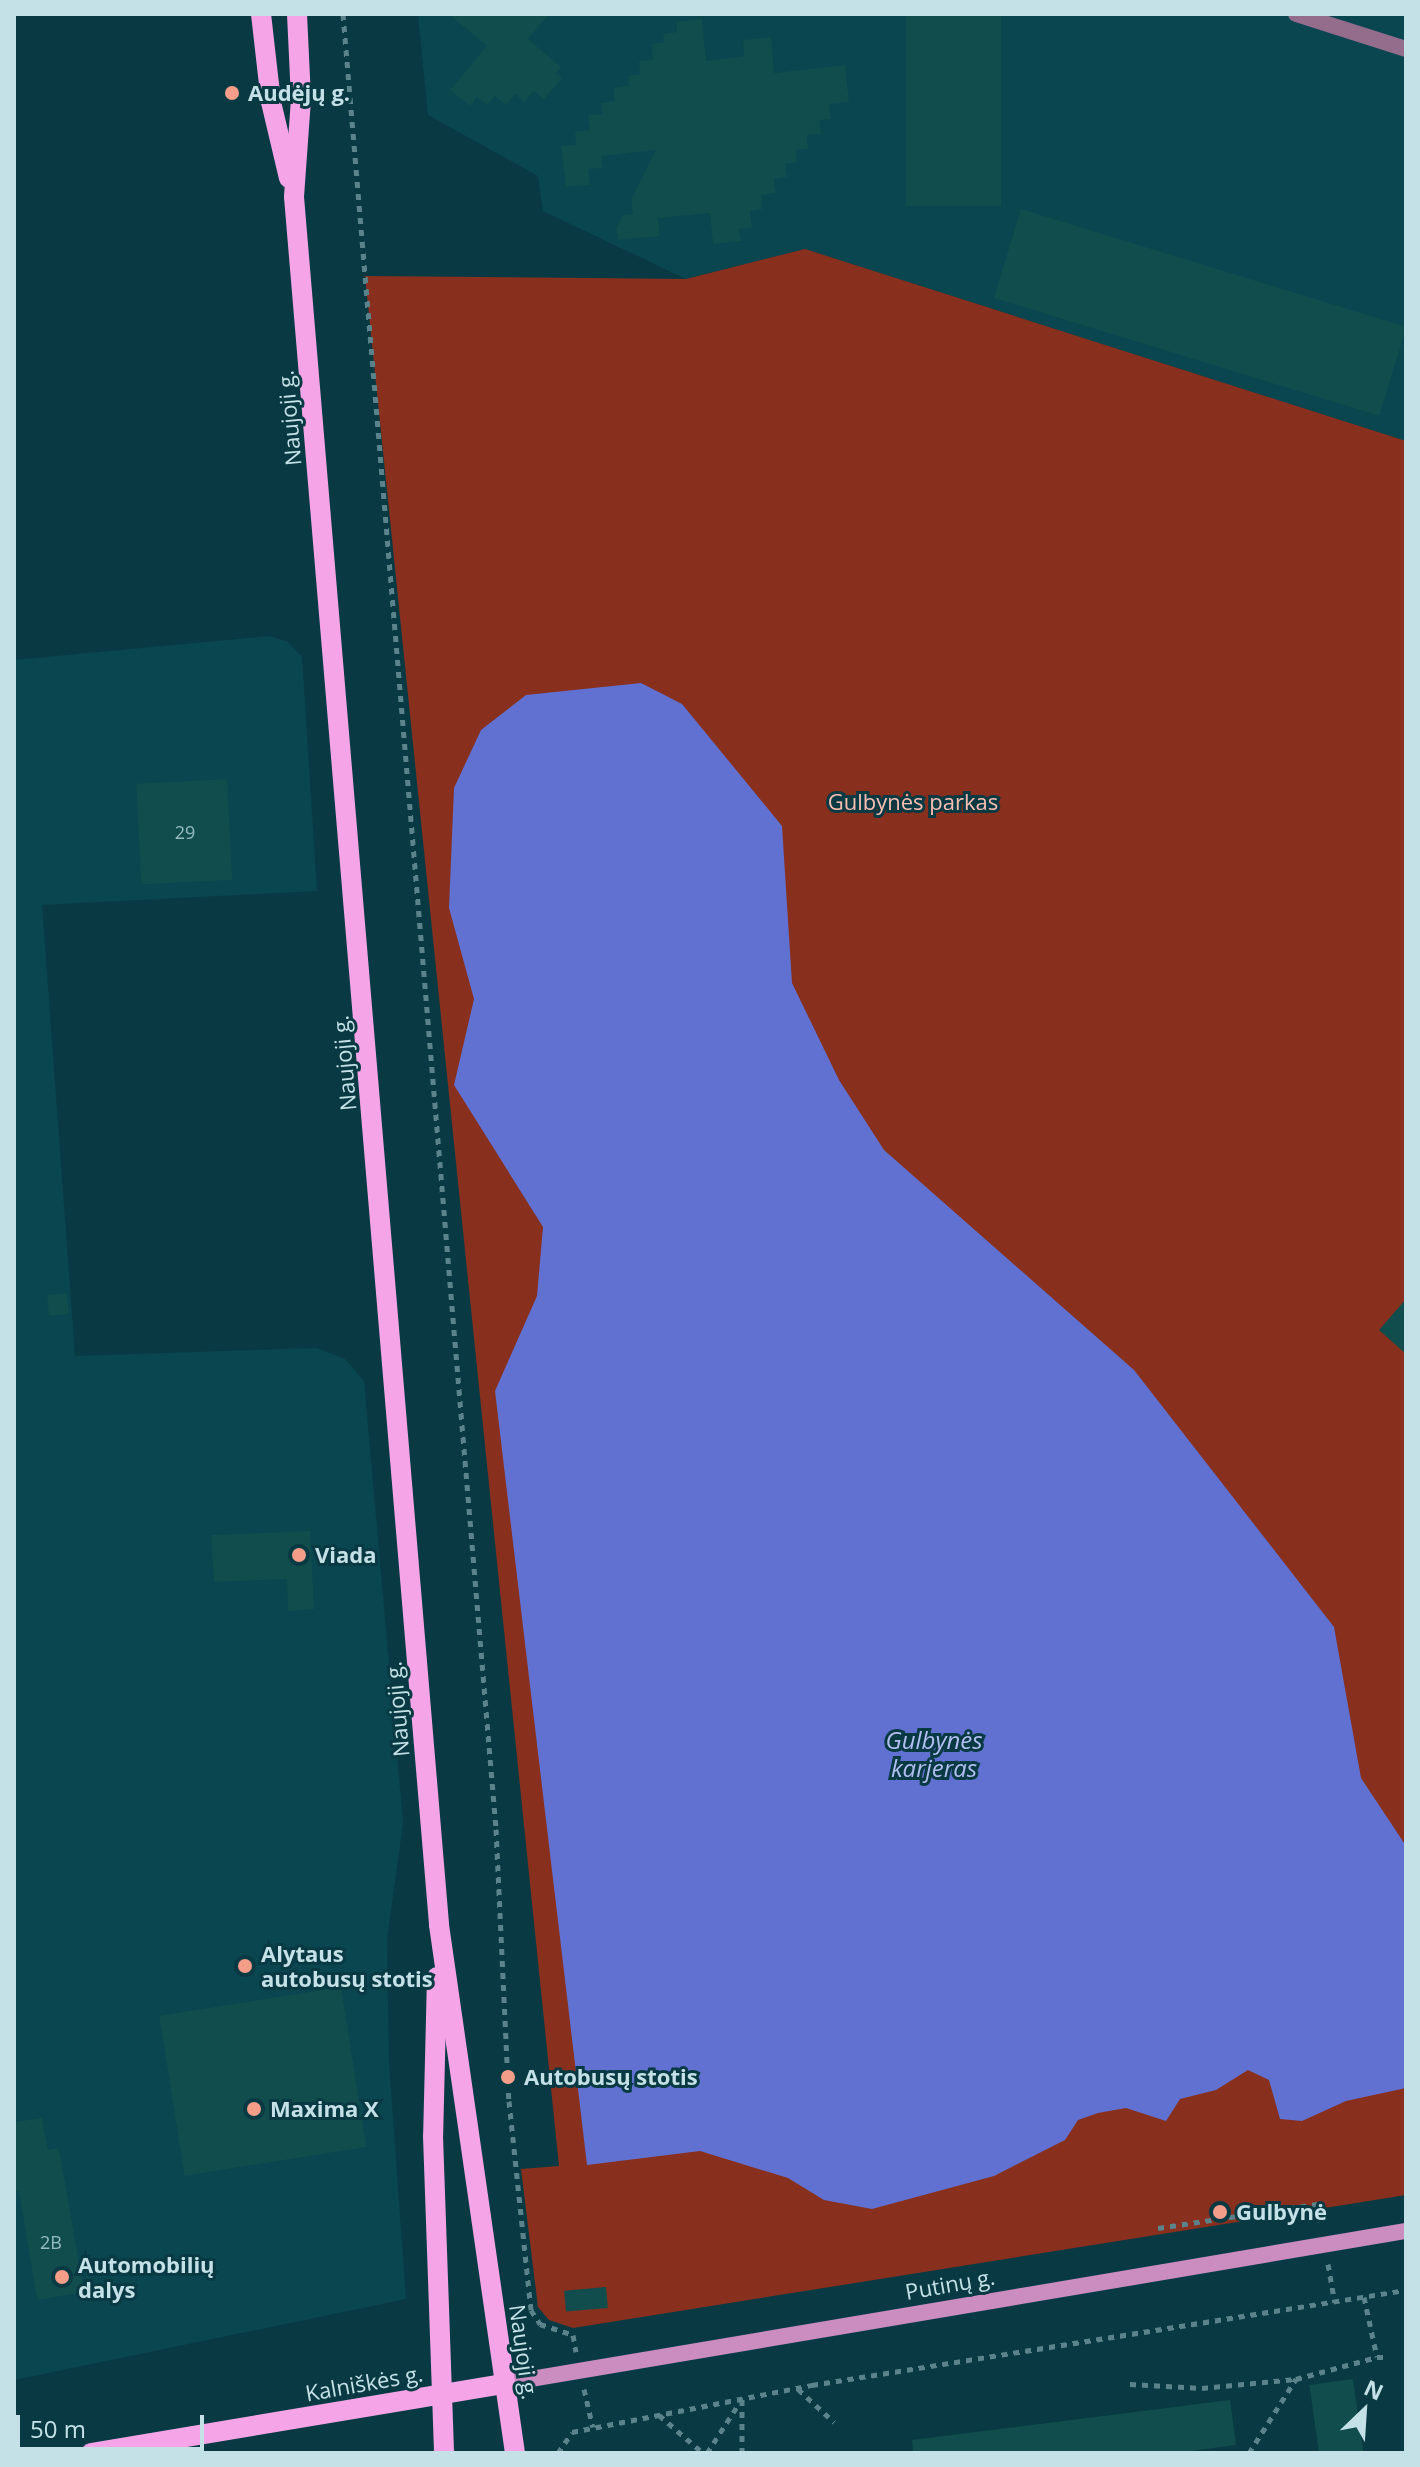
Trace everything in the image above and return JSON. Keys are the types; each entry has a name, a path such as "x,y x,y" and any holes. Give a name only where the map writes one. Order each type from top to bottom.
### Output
{"main road":[{"name":"Naujoji g.","path":"261,14 271,102 294,197 439,1925 473,2141 502,2384 515,2453"},
{"name":"Naujoji g.","path":"294,197 301,99 297,14"},
{"name":"Naujoji g.","path":"439,1925 433,2136 444,2453"},
{"name":"Putinų g.","path":"502,2384 1324,2242 1406,2231"},
{"name":"Kalniškės g.","path":"91,2453 502,2384"}],"street":[{"path":"1296,14 1406,49"}],"path":[{"path":"343,14 496,1829 509,2101 531,2310 540,2324 573,2335 593,2427"},
{"path":"1158,2228 1317,2204 1335,2302"},
{"path":"558,2453 572,2432 593,2427 797,2388 1406,2290"},
{"path":"1130,2384 1202,2388 1296,2379 1381,2357 1364,2297"},
{"path":"1249,2453 1296,2379"},
{"path":"797,2388 834,2422"},
{"path":"658,2415 705,2453 742,2399"},
{"path":"742,2399 742,2453"}],"shaded area":[{"path":"418,14 1406,14 1406,441 805,249 686,279 543,211 538,176 428,115"},
{"path":"270,636 288,642 302,657 317,891 42,905 75,1356 316,1348 345,1359 364,1381 403,1823 387,1939 389,2062 406,2299 14,2380 14,660"}],"green space":[{"name":"Gulbynės parkas","path":"805,249 1406,441 1406,2195 573,2328 549,2320 538,2307 521,2169 559,2166 365,276 686,279"}],"water":[{"name":"Gulbynės karjeras","path":"641,683 682,704 782,826 792,983 839,1080 884,1150 1134,1370 1334,1627 1361,1778 1406,1846 1406,2088 1346,2101 1302,2121 1280,2119 1269,2080 1248,2070 1216,2090 1180,2099 1166,2121 1126,2108 1098,2113 1078,2120 1065,2140 994,2176 872,2209 824,2200 788,2178 700,2151 587,2165 495,1391 537,1296 543,1227 454,1085 474,999 449,908 454,788 481,730 526,695"}],"building":[{"path":"449,14 549,14 528,39 561,67 556,73 562,78 544,99 534,91 524,102 515,94 506,105 495,96 487,105 477,97 470,106 450,90 487,46"},
{"path":"906,14 1001,14 1001,206 906,206"},
{"path":"702,19 706,61 744,56 743,40 771,37 774,73 845,65 849,102 829,104 831,119 819,120 821,134 807,135 808,149 796,150 797,162 785,164 787,177 774,179 776,193 761,195 762,209 750,211 752,228 739,229 741,241 713,244 710,213 658,218 660,236 618,240 616,228 623,215 633,214 631,199 656,150 601,156 603,168 588,169 590,185 566,187 561,146 576,145 575,132 590,130 588,115 602,114 601,103 615,101 613,88 629,86 628,76 640,74 639,61 653,60 652,44 664,42 663,34 677,32 676,22"},
{"path":"1021,209 1406,327 1379,416 994,298"},
{"path":"227,779 232,880 141,885 136,784"},
{"path":"67,1293 69,1314 49,1316 47,1295"},
{"path":"1406,1299 1406,1354 1379,1330"},
{"path":"310,1531 314,1609 288,1611 287,1579 214,1582 211,1535"},
{"path":"341,1987 366,2147 185,2176 159,2016"},
{"path":"42,2118 48,2150 59,2148 84,2292 37,2300 19,2191 14,2192 14,2122"},
{"path":"606,2287 608,2308 566,2312 564,2291"},
{"path":"1353,2379 1363,2453 1319,2453 1309,2385"},
{"path":"1230,2400 1236,2445 1176,2453 913,2453 912,2440"}],"place":[{"name":"Audėjų g.","path":"232,93"},
{"name":"Viada","path":"299,1555"},
{"name":"Alytaus autobusų stotis","path":"245,1966"},
{"name":"Autobusų stotis","path":"508,2077"},
{"name":"Maxima X","path":"254,2109"},
{"name":"Gulbynė","path":"1220,2212"},
{"name":"Automobilių dalys","path":"62,2277"}]}
